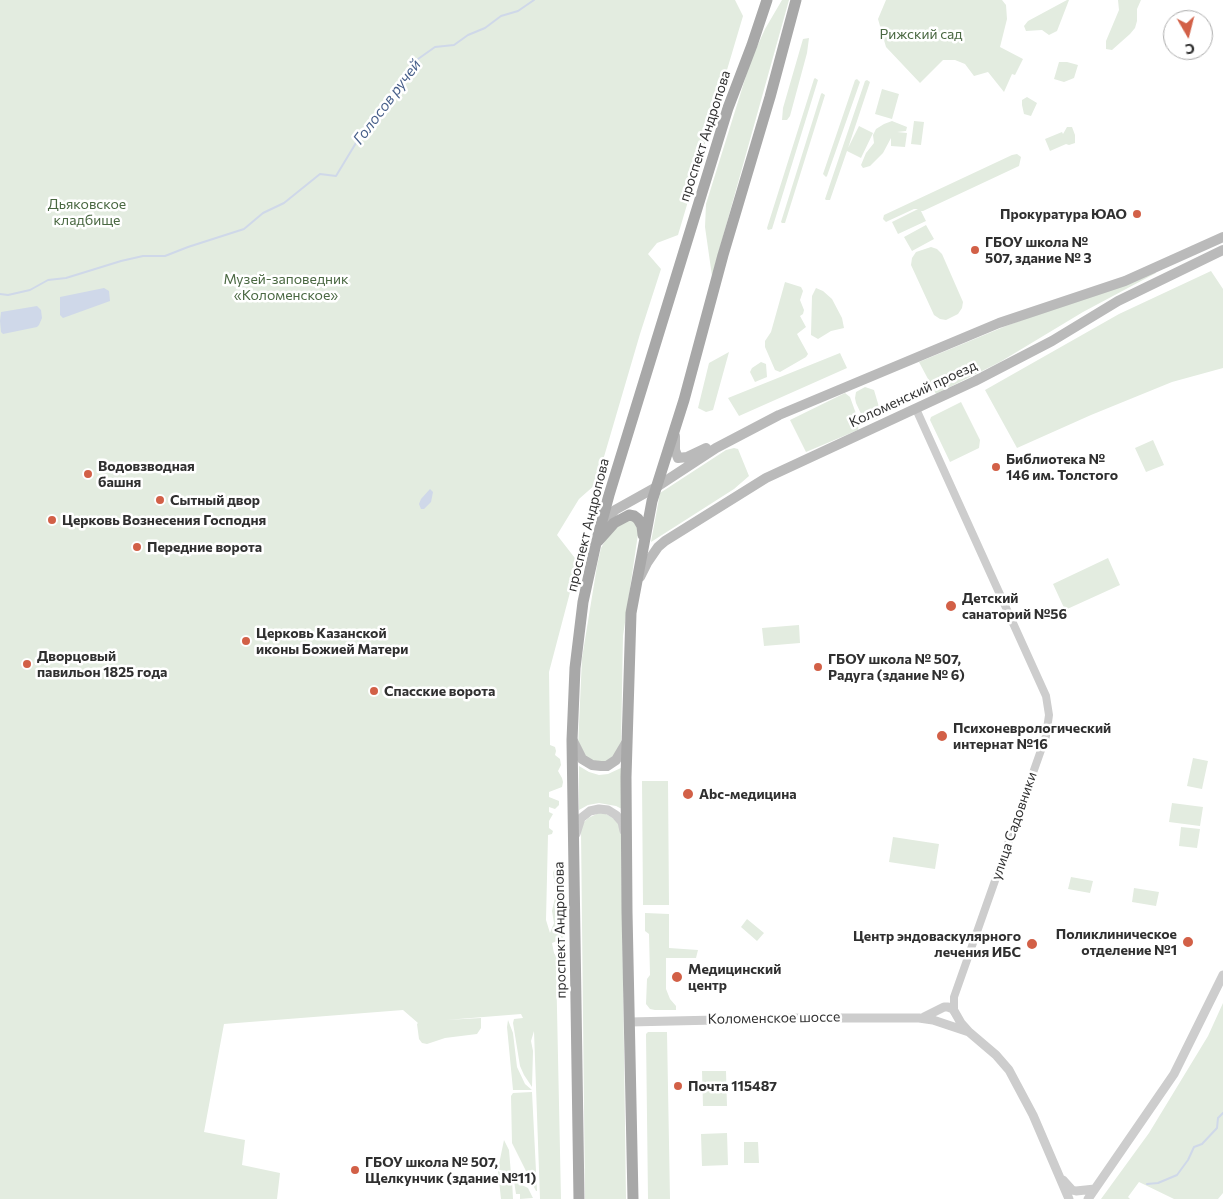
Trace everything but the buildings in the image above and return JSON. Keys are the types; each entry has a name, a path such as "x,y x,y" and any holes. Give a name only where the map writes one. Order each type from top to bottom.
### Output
{"main road":[{"name":"проспект Андропова","path":"579,1199 572,740 576,661 584,602 601,525 728,108 752,46 767,0"},
{"path":"633,1199 626,839 631,613 652,501 675,433 796,0"},
{"path":"601,525 615,510 658,486 728,441 779,415 1000,323 1126,281 1223,237"},
{"name":"Коломенский проезд","path":"636,587 647,563 658,547 766,478 975,381 1052,341 1118,301 1223,250"},
{"path":"675,433 675,450 678,458 687,457 721,440 728,441"},
{"path":"596,543 614,524 629,515 636,517 641,523 644,542"},
{"path":"572,740 582,759 592,765 601,766 607,766 618,759 627,741"}],"street":[{"path":"1156,268 1161,280"},
{"name":"улица Садовники","path":"916,409 1046,696 1049,715 1046,736 954,997 955,1012"},
{"path":"573,845 579,821 585,814 596,810 608,810 618,816 622,822 626,839"},
{"path":"1088,1199 1174,1074 1223,975"},
{"name":"улица Садовники","path":"942,1008 954,997"},
{"path":"969,1032 945,1024 938,1016 942,1008 951,1008 969,1032 996,1055 1011,1073 1033,1115 1069,1199"},
{"name":"Коломенское шоссе","path":"919,1018 931,1015 942,1008"},
{"path":"945,1024 955,1021 955,1012"},
{"name":"Коломенское шоссе","path":"629,1022 804,1018 919,1018 945,1024"},
{"path":"1059,1176 1072,1190 1095,1189"},
{"path":"1093,1199 1095,1189"}],"green space":[{"name":"Музей-заповедник «Коломенское»","path":"0,0 735,0 743,16 678,235 657,243 648,254 661,269 596,484 579,499 557,535 578,562 549,672 550,745 555,747 555,755 560,759 561,765 558,771 563,782 562,787 549,792 549,797 559,801 559,805 555,809 549,807 549,812 553,814 549,821 549,828 553,831 552,834 548,835 546,920 550,933 554,923 552,911 556,893 553,873 554,870 561,867 564,871 561,891 564,903 560,908 563,918 559,925 564,936 562,939 552,943 554,953 558,959 556,962 561,1199 540,1199 534,1031 531,1041 533,1051 532,1087 520,1066 513,1023 514,1019 523,1018 521,1014 446,1020 481,1018 481,1028 477,1034 445,1038 427,1044 422,1043 419,1039 418,1023 403,1010 224,1024 204,1132 245,1140 242,1165 280,1173 277,1199 0,1199"},
{"path":"782,0 789,0 712,276 705,227 706,204 751,60 765,29"},
{"name":"Рижский сад","path":"886,0 1002,0 1006,5 1007,19 1000,47 1023,59 1015,75 1012,74 1004,92 988,72 974,76 965,64 955,60 943,60 920,83 886,47 878,19"},
{"path":"1069,0 1057,31 1049,35 1042,30 1026,31 1024,26 1028,21"},
{"path":"1118,0 1141,0 1137,9 1137,21 1135,28 1130,34 1112,50 1106,49 1106,41 1119,10"},
{"path":"809,38 807,53 790,116 787,120 782,120 783,108 803,39"},
{"path":"1059,62 1078,65 1074,78 1064,82 1054,79"},
{"path":"815,78 818,80 772,229 768,230 767,228"},
{"path":"857,79 860,82 826,177 823,174 855,80"},
{"path":"865,81 870,82 848,148 859,126 873,133 861,158 847,151 830,200 826,200"},
{"path":"882,89 899,94 892,119 875,114"},
{"path":"822,93 825,95 785,223 782,223 781,222"},
{"path":"1027,97 1037,103 1031,116 1024,114 1022,105 1022,100"},
{"path":"892,121 907,127 906,131 897,132 907,133 905,147 891,146 891,138 883,153 870,166 863,168 861,165 866,153 874,143 873,135 876,129"},
{"path":"914,121 924,122 921,145 911,144"},
{"path":"1067,127 1072,127 1075,143 1066,144 1050,151 1045,139 1062,132 1063,134"},
{"path":"1017,154 1021,157 1019,166 921,211 926,221 898,234 892,222 918,209 914,209 886,222 883,219 884,215"},
{"path":"926,225 934,239 912,251 904,237"},
{"path":"931,247 937,249 942,254 963,302 958,314 946,320 934,315 911,265 912,258 916,252"},
{"path":"1155,271 1156,273 1083,312 1000,362 936,394 919,362 1006,326"},
{"path":"1211,271 1223,289 1223,368 1172,382 1017,448 985,390 1119,314"},
{"path":"785,282 801,287 803,291 800,300 804,310 800,316 806,327 797,334 808,354 780,372 775,370 765,347 765,341 771,332"},
{"path":"816,288 832,299 842,318 844,328 831,331 818,339 811,335 812,296"},
{"path":"729,352 713,410 706,412 698,408 709,363"},
{"path":"840,353 847,368 739,416 728,398"},
{"path":"761,362 766,364 767,377 755,382 750,372 752,368"},
{"path":"865,387 874,390 879,407 881,406 880,417 874,420 863,418 856,403 856,392"},
{"path":"845,393 850,397 859,422 858,430 806,452 790,420"},
{"path":"961,402 980,440 979,448 950,462 930,420 931,417"},
{"path":"1153,440 1164,465 1146,472 1135,448"},
{"path":"738,449 749,476 734,489 651,542 660,493 726,450"},
{"path":"631,518 638,525 638,534 623,636 621,746 620,751 607,762 598,763 584,757 578,747 582,658 601,548 611,531"},
{"path":"1108,558 1120,585 1065,610 1053,584"},
{"path":"799,625 800,643 764,646 762,628"},
{"path":"1193,758 1208,761 1202,789 1187,786"},
{"path":"579,766 599,775 608,774 623,767 622,809 599,803 588,805 579,810"},
{"path":"642,781 668,781 669,905 643,905"},
{"path":"1172,803 1203,807 1200,826 1169,822"},
{"path":"599,813 606,814 616,820 621,830 626,1199 585,1199 581,831 583,823 588,818"},
{"path":"1181,827 1200,829 1197,848 1179,846"},
{"path":"893,837 939,844 935,869 889,862"},
{"path":"1071,877 1093,881 1090,893 1068,889"},
{"path":"1134,888 1159,892 1156,906 1132,902"},
{"path":"645,913 669,914 669,948 698,950 696,958 666,958 666,989 670,999 676,1006 676,1010 650,1009 646,1004 647,979 650,975 649,934 645,931"},
{"path":"747,919 764,933 757,941 741,927"},
{"path":"1223,1003 1223,1193 1218,1199 1174,1199 1139,1182 1128,1197 1130,1199 1101,1199 1149,1133 1208,1036"},
{"path":"508,1020 513,1033 517,1067 525,1084 532,1090 513,1090"},
{"path":"648,1032 667,1032 670,1199 648,1199 646,1034"},
{"path":"702,1071 726,1071 727,1106 703,1106"},
{"path":"532,1092 537,1191 512,1143 511,1096 513,1093"},
{"path":"727,1133 728,1165 702,1166 701,1134"},
{"path":"504,1140 509,1150 511,1174 498,1169"},
{"path":"744,1142 758,1142 759,1163 744,1163"},
{"path":"498,1171 512,1179 513,1199 501,1199"},
{"path":"514,1181 528,1188 533,1198 520,1199 520,1194 516,1194"}],"water":[{"path":"104,288 109,291 110,301 63,318 60,315 60,297"},
{"path":"37,306 41,310 42,318 37,327 3,334 1,332 1,312"},
{"path":"430,489 433,492 431,502 424,509 421,509 419,504 421,499"}],"waterway":[{"name":"Голосов ручей","path":"0,294 8,295 30,290 48,280 66,278 121,261 143,256 165,256 244,229 263,213 284,203 320,174 336,176 365,128 388,107 402,78 418,59 435,47 454,45 468,35 485,28 501,16 518,11 534,0"},
{"path":"1147,1184 1158,1183 1177,1175 1188,1160 1194,1147 1202,1144 1217,1128 1218,1118 1223,1113"}],"place":[{"name":"Прокуратура ЮАО","path":"1137,214"},
{"name":"ГБОУ школа № 507, здание № 3","path":"975,250"},
{"name":"Библиотека № 146 им. Толстого","path":"996,467"},
{"name":"Водовзводная башня","path":"88,474"},
{"name":"Сытный двор","path":"160,500"},
{"name":"Церковь Вознесения Господня","path":"52,520"},
{"name":"Передние ворота","path":"137,547"},
{"name":"Детский санаторий №56","path":"951,606"},
{"name":"Церковь Казанской иконы Божией Матери","path":"246,641"},
{"name":"Дворцовый павильон 1825 года","path":"27,664"},
{"name":"ГБОУ школа № 507, Радуга (здание № 6)","path":"818,667"},
{"name":"Спасские ворота","path":"374,691"},
{"name":"Психоневрологический интернат №16","path":"942,736"},
{"name":"Abc-медицина","path":"688,794"},
{"name":"Поликлиническое отделение №1","path":"1188,942"},
{"name":"Центр эндоваскулярного лечения ИБС","path":"1032,944"},
{"name":"Медицинский центр","path":"677,977"},
{"name":"Почта 115487","path":"678,1086"},
{"name":"ГБОУ школа № 507, Щелкунчик (здание №11)","path":"355,1170"}],"park label":[{"name":"Дьяковское кладбище","path":"87,212"}]}
